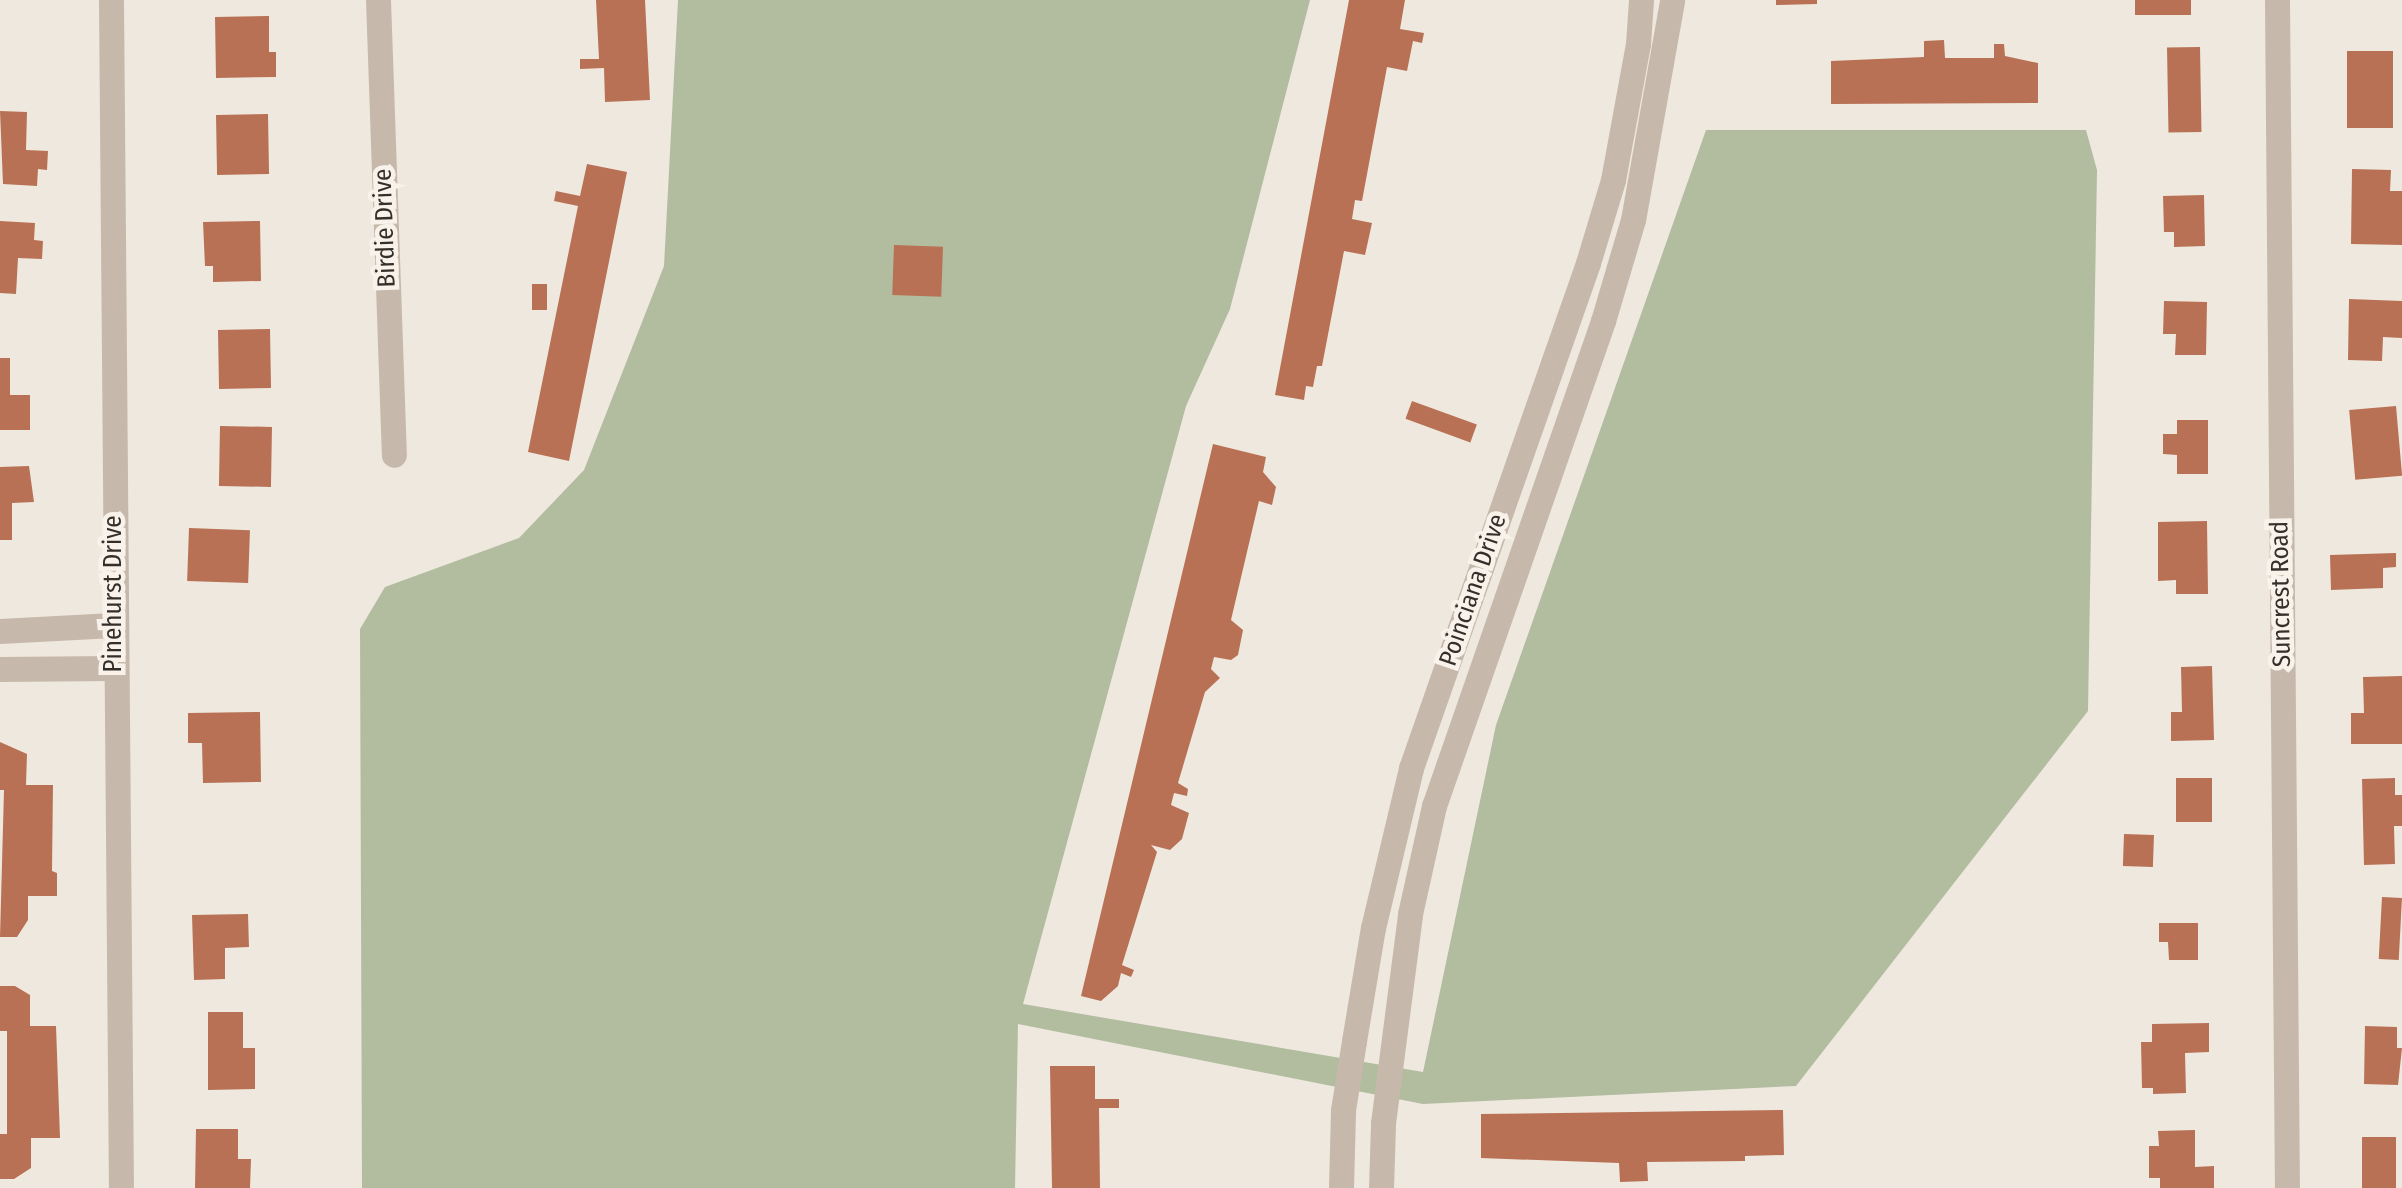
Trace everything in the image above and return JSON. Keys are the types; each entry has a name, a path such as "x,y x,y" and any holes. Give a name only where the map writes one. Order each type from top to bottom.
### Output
{"street":[{"name":"Pinehurst Drive","path":"111,0 113,668 121,1188"},
{"name":"Birdie Drive","path":"378,0 394,455"},
{"name":"Poinciana Drive","path":"1341,1188 1343,1110 1354,1041 1373,928 1410,768 1593,246 1628,104 1641,0"},
{"name":"Poinciana Drive","path":"1381,1188 1383,1123 1400,988 1434,806 1618,270 1651,132 1672,0"},
{"name":"Suncrest Road","path":"2277,0 2287,1188"},
{"path":"0,631 113,625"},
{"path":"0,669 113,668"}],"green space":[{"path":"678,0 1310,0 1230,309 1186,406 1023,1004 1423,1072 1496,725 1706,130 2086,130 2097,170 2088,711 1796,1086 1423,1104 1018,1024 1015,1188 362,1188 360,629 385,587 519,538 584,470 664,266"}],"building":[{"path":"596,0 645,0 650,100 605,102 604,68 580,69 580,59 599,59"},
{"path":"1349,0 1405,0 1400,29 1424,33 1422,43 1413,41 1407,71 1387,67 1362,201 1355,200 1352,219 1372,223 1365,255 1344,251 1322,366 1317,366 1313,387 1306,386 1304,400 1275,395"},
{"path":"1776,0 1817,0 1817,4 1776,5"},
{"path":"2135,0 2191,0 2191,15 2135,15"},
{"path":"269,16 269,52 276,52 276,77 216,78 215,17"},
{"path":"1944,40 1945,58 1994,58 1994,44 2004,44 2005,56 2038,63 2038,103 1831,104 1831,61 1924,57 1924,41"},
{"path":"2200,47 2201,132 2168,133 2167,48"},
{"path":"2347,51 2393,51 2393,128 2347,128"},
{"path":"0,111 27,112 26,150 48,151 47,170 38,169 37,186 3,184"},
{"path":"268,114 269,174 217,175 216,115"},
{"path":"587,164 627,172 569,461 528,452 578,206 554,201 556,191 580,196"},
{"path":"2352,169 2391,170 2390,191 2402,191 2402,245 2351,244"},
{"path":"2204,195 2205,246 2174,247 2174,232 2164,232 2163,196"},
{"path":"0,221 35,223 34,240 43,241 42,259 18,258 16,294 0,293"},
{"path":"260,221 261,281 213,282 213,266 205,266 203,222"},
{"path":"894,245 943,247 941,297 892,295"},
{"path":"532,284 547,284 547,310 532,310"},
{"path":"2349,299 2402,301 2402,338 2383,337 2382,361 2348,360"},
{"path":"2164,301 2207,302 2206,355 2175,355 2176,334 2163,334"},
{"path":"270,329 271,388 219,389 218,330"},
{"path":"0,358 10,358 10,395 30,395 30,430 0,430"},
{"path":"1412,401 1477,425 1470,442 1406,419"},
{"path":"2396,406 2402,476 2355,480 2349,410"},
{"path":"2177,420 2208,420 2208,474 2177,474 2177,455 2163,454 2163,434 2177,434"},
{"path":"220,426 272,427 271,487 219,486"},
{"path":"1213,444 1266,457 1263,472 1276,487 1272,505 1259,501 1231,620 1243,630 1238,655 1231,660 1214,657 1211,669 1220,678 1205,692 1178,783 1188,789 1187,796 1174,793 1171,805 1189,813 1182,839 1170,850 1151,845 1157,852 1122,965 1134,970 1131,977 1121,973 1118,986 1101,1001 1081,996"},
{"path":"29,466 34,502 12,503 12,540 0,540 0,467"},
{"path":"2207,521 2208,594 2176,594 2176,580 2158,581 2158,522"},
{"path":"189,528 250,530 248,583 187,581"},
{"path":"2396,553 2396,567 2383,568 2383,588 2331,590 2330,555"},
{"path":"2212,666 2214,740 2171,741 2171,712 2182,712 2181,667"},
{"path":"2402,676 2402,744 2351,744 2351,713 2364,713 2363,677"},
{"path":"260,712 261,782 203,783 202,743 188,743 188,713"},
{"path":"0,742 27,754 26,785 53,785 52,871 57,873 57,896 28,896 28,920 17,937 0,937 4,790 0,790"},
{"path":"2176,778 2212,778 2212,822 2176,822"},
{"path":"2395,778 2395,795 2402,795 2402,826 2394,826 2395,864 2364,865 2362,779"},
{"path":"2124,834 2154,835 2153,867 2123,866"},
{"path":"2382,897 2402,898 2399,960 2379,959"},
{"path":"248,914 249,947 225,948 225,979 194,980 192,915"},
{"path":"2159,923 2198,923 2198,960 2169,960 2168,942 2159,942"},
{"path":"0,986 15,986 30,995 30,1026 56,1026 60,1138 31,1138 31,1168 14,1179 0,1179 0,1134 7,1134 7,1031 0,1031"},
{"path":"208,1012 243,1012 243,1048 255,1048 255,1089 208,1090"},
{"path":"2209,1023 2209,1052 2185,1053 2186,1093 2153,1094 2153,1088 2142,1088 2141,1042 2152,1042 2152,1024"},
{"path":"2365,1026 2397,1027 2397,1048 2402,1048 2398,1085 2364,1084"},
{"path":"1050,1066 1095,1066 1095,1099 1119,1099 1119,1108 1099,1108 1100,1188 1052,1188"},
{"path":"1783,1110 1784,1155 1745,1156 1745,1161 1647,1162 1648,1181 1620,1182 1619,1163 1481,1158 1481,1114"},
{"path":"196,1129 238,1129 238,1159 251,1159 250,1188 195,1188"},
{"path":"2195,1130 2195,1167 2214,1166 2214,1188 2160,1188 2160,1178 2149,1178 2149,1146 2159,1146 2158,1131"},
{"path":"2362,1137 2396,1137 2396,1188 2362,1188"}]}
